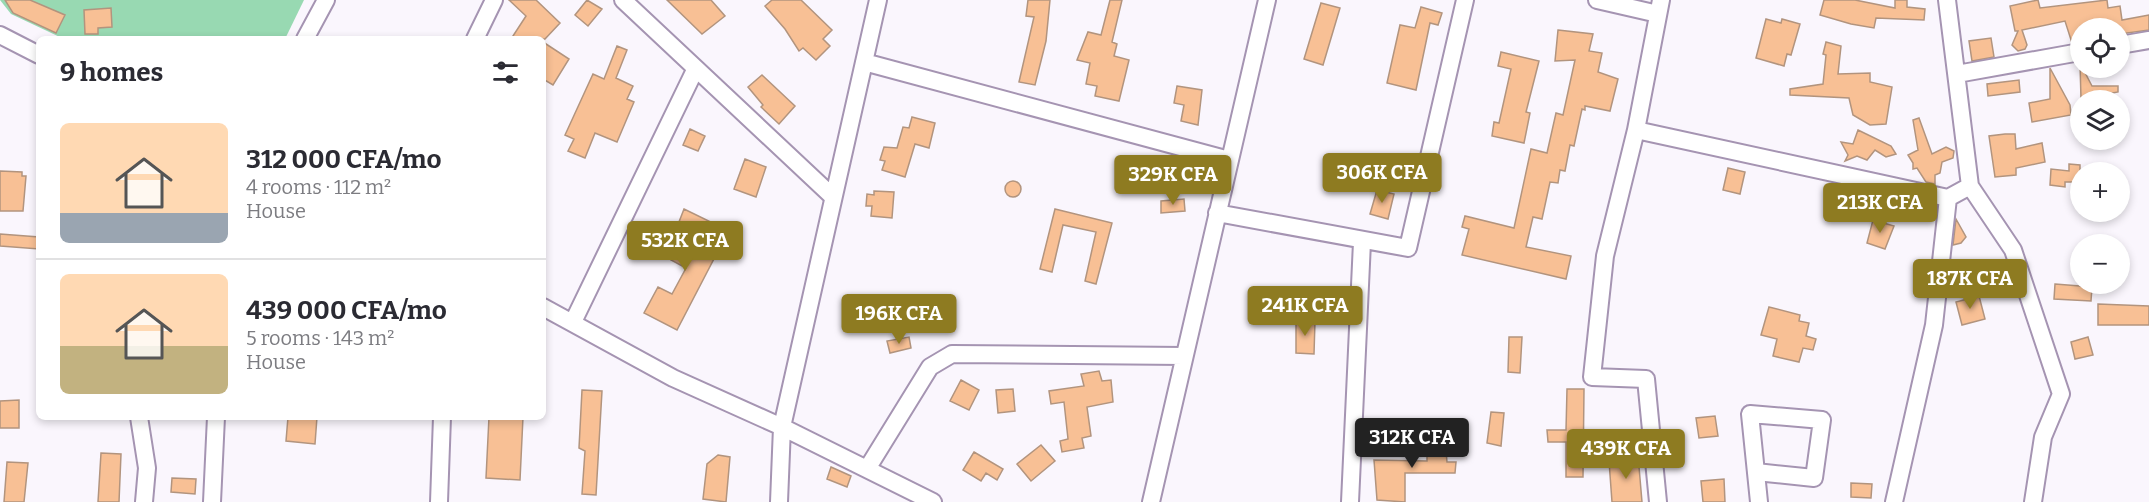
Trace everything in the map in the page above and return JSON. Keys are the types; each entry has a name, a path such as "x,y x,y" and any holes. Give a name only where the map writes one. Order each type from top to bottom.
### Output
{"street":[{"path":"307,36 326,0"},
{"path":"476,36 494,0"},
{"path":"623,0 695,70 833,196"},
{"path":"1151,502 1267,0"},
{"path":"1217,213 1362,242 1408,248 1465,0"},
{"path":"1597,0 1659,7 1636,130 1605,256 1592,377 1646,379 1658,502"},
{"path":"1947,0 1958,74 1970,186 2013,250 2061,394 2043,436 2033,502"},
{"path":"779,502 782,427 877,1"},
{"path":"0,35 36,53"},
{"path":"2130,43 2149,40"},
{"path":"1958,74 2070,54"},
{"path":"864,62 1229,160"},
{"path":"573,322 695,70"},
{"path":"1636,130 1948,198 1970,186"},
{"path":"1894,502 1934,326 1948,198"},
{"path":"1350,502 1362,242"},
{"path":"546,308 673,378 782,427 933,502"},
{"path":"867,469 930,367 952,354 1184,356"},
{"path":"1756,472 1815,478 1822,420 1750,414 1759,502"},
{"path":"139,420 147,468 144,502"},
{"path":"212,502 216,420"},
{"path":"439,502 442,420"}],"green space":[{"path":"0,0 304,0 286,36 58,36 11,14"}],"building":[{"path":"5,0 30,0 65,15 56,33 13,13"},
{"path":"509,0 536,0 560,23 546,38 546,36 513,36 526,16"},
{"path":"587,0 602,9 588,26 575,15"},
{"path":"667,0 711,0 725,16 702,34"},
{"path":"772,0 801,0 832,30 823,39 830,46 816,60 803,48 799,51 785,29 765,6"},
{"path":"1028,0 1050,0 1046,41 1035,85 1019,82 1034,17 1026,16"},
{"path":"1110,0 1122,0 1112,42 1117,44 1114,56 1129,60 1119,101 1095,96 1097,86 1086,84 1090,63 1077,60 1088,32 1101,35"},
{"path":"1824,0 1855,0 1895,8 1895,0 1907,0 1907,7 1925,9 1924,20 1876,18 1874,28 1851,24 1820,15"},
{"path":"2038,0 2040,8 2107,0 2108,8 2120,6 2122,18 2070,18 2070,37 2065,21 2022,30 2027,45 2025,49 2018,51 2012,45 2018,31 2015,31 2010,6"},
{"path":"1321,3 1340,8 1323,65 1304,59"},
{"path":"1421,7 1442,13 1438,25 1430,23 1416,90 1387,83 1400,25 1415,28"},
{"path":"111,8 112,27 98,28 98,34 85,34 84,10"},
{"path":"2149,15 2149,30 2130,33 2130,19"},
{"path":"1766,19 1781,23 1782,19 1800,24 1791,55 1787,54 1784,66 1756,58"},
{"path":"1558,30 1593,34 1589,51 1602,53 1598,72 1618,79 1610,111 1585,106 1585,110 1582,109 1574,146 1570,145 1565,171 1560,170 1558,183 1550,182 1542,219 1533,217 1526,247 1571,256 1566,279 1462,255 1469,229 1462,227 1465,216 1514,228 1531,149 1547,153 1556,113 1563,115 1575,60 1555,61"},
{"path":"1991,38 1994,57 1972,61 1969,41"},
{"path":"1826,42 1841,46 1838,74 1870,73 1870,82 1892,87 1886,124 1870,125 1853,115 1849,98 1790,95 1790,89 1823,84 1826,55 1823,54"},
{"path":"546,44 569,59 553,85 546,81"},
{"path":"617,46 627,50 616,78 633,86 627,99 634,102 617,142 595,133 585,158 568,151 574,139 565,135 593,74 604,79"},
{"path":"1501,52 1539,61 1526,112 1530,113 1524,143 1492,136 1494,122 1499,123 1511,69 1498,66"},
{"path":"2050,68 2070,105 2070,115 2032,122 2029,103 2050,99"},
{"path":"762,75 795,106 779,124 761,107 763,105 748,87"},
{"path":"2080,78 2088,78 2092,86 2118,86 2118,90 2081,90"},
{"path":"2019,80 2020,92 1988,96 1987,84"},
{"path":"1177,86 1202,90 1198,125 1181,121 1184,105 1174,103"},
{"path":"912,117 935,123 929,148 915,144 905,177 882,170 885,161 880,160 884,147 897,148 903,127 909,128"},
{"path":"1919,118 1932,154 1946,147 1954,151 1953,158 1942,162 1940,173 1935,175 1935,184 1926,182 1917,168 1913,169 1913,163 1908,155 1918,150 1913,120"},
{"path":"690,129 705,136 698,151 683,145"},
{"path":"1858,130 1891,146 1896,154 1886,157 1875,150 1867,160 1857,156 1845,161 1848,155 1841,142 1853,144"},
{"path":"2015,134 2016,149 2042,143 2045,162 2016,168 2016,175 1995,177 1989,136"},
{"path":"745,159 766,167 756,197 734,189"},
{"path":"2069,164 2070,182 2065,182 2065,187 2050,185 2051,169 2069,171"},
{"path":"1728,168 1745,172 1740,194 1723,190"},
{"path":"0,171 22,172 22,176 26,176 23,211 0,211"},
{"path":"1013,181 1019,183 1021,189 1019,195 1013,197 1007,195 1005,189 1007,183"},
{"path":"1377,190 1394,194 1388,219 1370,214"},
{"path":"874,191 894,192 892,218 871,216 872,206 866,206 867,194 874,195"},
{"path":"1184,199 1185,211 1161,213 1161,201"},
{"path":"684,209 715,224 705,246 717,253 677,330 644,313 658,287 672,294 686,268 671,260 689,227 679,222"},
{"path":"1055,209 1112,223 1096,284 1085,281 1096,232 1063,225 1052,272 1040,269"},
{"path":"1956,219 1966,237 1961,243 1953,245"},
{"path":"1873,220 1894,226 1885,249 1867,243"},
{"path":"0,234 36,237 36,249 0,246"},
{"path":"2055,284 2070,285 2070,294 2092,294 2091,301 2054,299"},
{"path":"1979,296 1985,319 1962,325 1956,302"},
{"path":"2098,304 2149,306 2149,325 2098,325"},
{"path":"1769,307 1800,315 1799,321 1809,323 1806,336 1816,339 1813,350 1803,348 1799,362 1773,356 1777,339 1761,335"},
{"path":"1296,321 1315,321 1314,354 1296,353"},
{"path":"909,337 911,348 890,353 887,341"},
{"path":"1509,337 1522,337 1520,373 1508,372"},
{"path":"2088,337 2093,355 2075,359 2071,342"},
{"path":"1099,371 1102,381 1111,380 1113,402 1087,407 1091,436 1082,438 1084,448 1062,452 1060,441 1068,439 1064,402 1051,404 1049,391 1084,386 1081,374"},
{"path":"961,380 979,390 969,410 950,401"},
{"path":"1013,389 1015,411 998,413 996,390"},
{"path":"1567,389 1584,389 1583,477 1566,477 1566,442 1548,442 1547,430 1566,430"},
{"path":"582,390 602,391 596,495 582,494 585,451 579,448"},
{"path":"19,400 19,428 0,428 0,401"},
{"path":"1491,412 1504,413 1501,446 1487,443"},
{"path":"1715,416 1718,436 1699,438 1696,418"},
{"path":"288,420 317,420 315,444 286,441"},
{"path":"489,420 523,420 520,480 486,478"},
{"path":"1431,426 1444,426 1447,462 1456,462 1455,473 1405,473 1405,502 1377,500 1374,460 1427,461 1427,447 1431,447"},
{"path":"1041,445 1055,461 1031,481 1017,464"},
{"path":"974,452 1003,469 997,480 986,473 981,481 963,470"},
{"path":"101,453 121,454 119,502 98,502"},
{"path":"718,455 730,457 726,502 703,499 707,464"},
{"path":"1638,455 1642,502 1612,502 1609,461 1620,461 1620,456"},
{"path":"7,462 28,463 24,502 4,502"},
{"path":"831,467 851,476 847,487 827,479"},
{"path":"172,478 196,479 195,494 171,492"},
{"path":"1724,479 1725,502 1703,502 1701,481"},
{"path":"1851,483 1872,484 1871,498 1851,497"}]}
